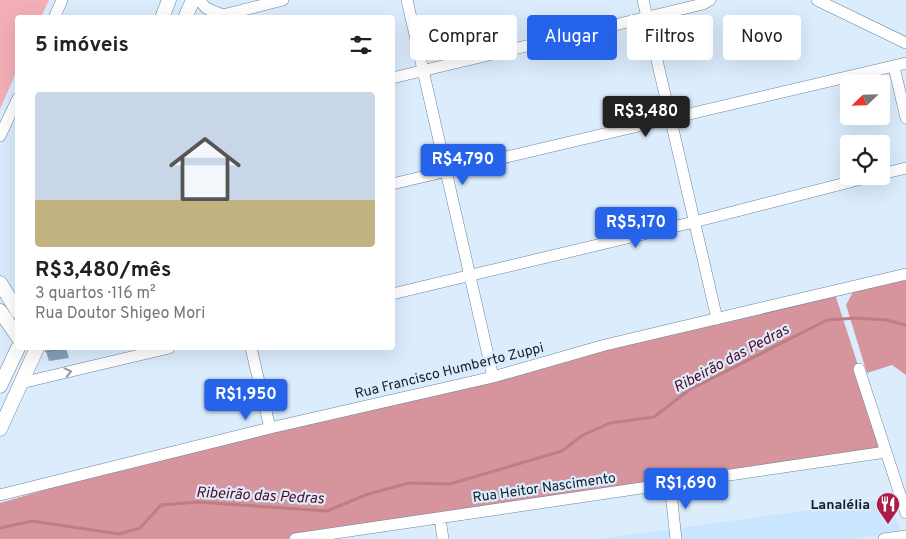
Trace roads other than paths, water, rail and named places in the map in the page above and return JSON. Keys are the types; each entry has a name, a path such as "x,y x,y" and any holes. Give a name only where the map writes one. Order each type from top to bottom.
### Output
{"main road":[{"path":"163,15 170,0"},
{"path":"186,15 193,0"},
{"path":"0,283 15,305"},
{"path":"0,310 15,332"},
{"path":"0,386 17,350"},
{"path":"0,429 21,383 32,350"}],"street":[{"path":"55,15 62,0"},
{"path":"199,0 206,8 225,15 283,0"},
{"path":"407,0 493,377"},
{"path":"643,0 647,15"},
{"path":"663,15 703,4 710,0"},
{"path":"817,0 836,4 906,43"},
{"path":"395,77 627,24"},
{"path":"657,60 717,319"},
{"path":"395,183 894,68 906,63"},
{"path":"894,68 906,118"},
{"path":"0,136 15,104"},
{"path":"890,172 906,168"},
{"path":"395,293 694,222 840,184"},
{"name":"Rua Francisco Humberto Zuppi","path":"0,495 270,428 493,377 604,345 906,274"},
{"path":"21,383 160,350"},
{"path":"251,350 270,428"},
{"path":"859,369 906,513"},
{"name":"Rua Heitor Nascimento","path":"296,539 886,452"},
{"path":"670,484 676,539"},
{"path":"440,518 443,539"},
{"path":"884,539 906,536"}],"waterway":[{"name":"Ribeirão das Pedras","path":"0,528 32,521 119,534 140,528 161,505 198,502 327,511 368,494 409,483 450,484 562,451 583,435 610,423 654,417 689,390 827,320 857,318 886,320 906,325"}],"place":[{"name":"Lanalélia","path":"888,525"}]}
